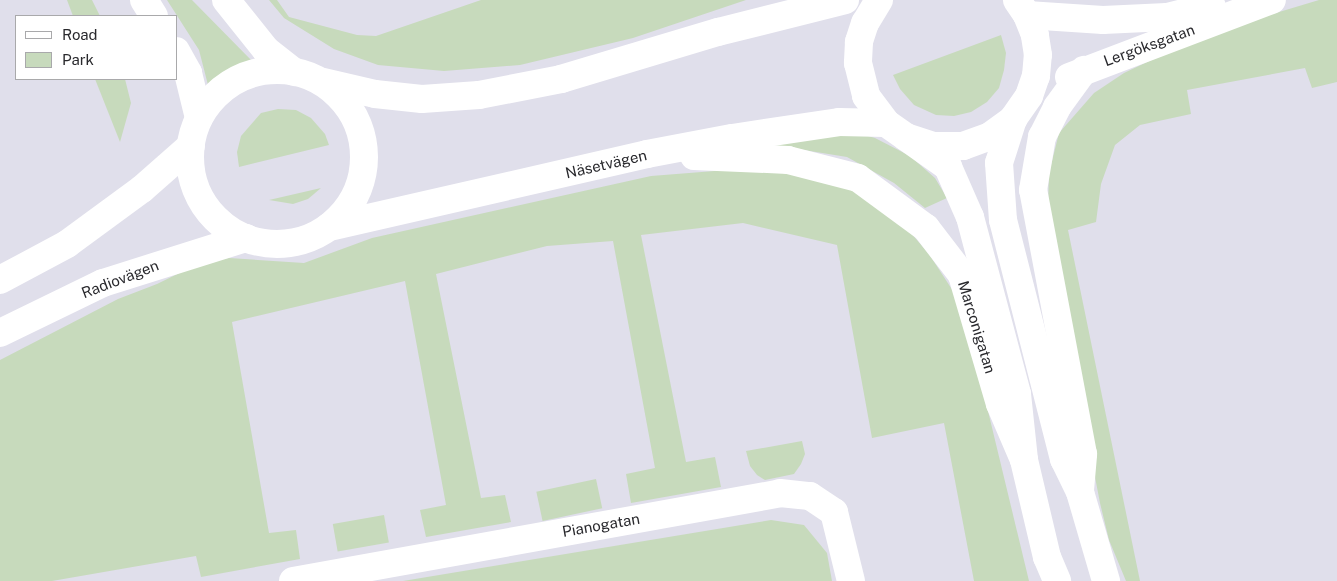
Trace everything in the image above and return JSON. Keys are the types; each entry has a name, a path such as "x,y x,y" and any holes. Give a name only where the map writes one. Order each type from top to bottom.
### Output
{"street":[{"path":"144,0 153,15"},
{"path":"226,0 266,50 294,72"},
{"path":"320,81 339,96 353,114 362,136 364,159 362,179 354,197 343,213 329,227 310,238 288,243 267,243 246,238 220,222 201,199 194,182 190,164 191,146 199,118 212,100 229,85 242,78 271,70 294,72 320,81 375,94 422,98 479,95 561,79 718,32 845,0"},
{"name":"Marconigatan","path":"879,0 864,22 859,42 858,63 866,96 896,130 948,167 970,218 1017,394 1024,460 1049,573"},
{"name":"Lergöksgatan","path":"1022,7 1103,20 1167,17 1238,0"},
{"name":"Lergöksgatan","path":"1029,96 1084,70 1272,0"},
{"path":"1022,7 1035,35 1038,55 1036,76 1029,96 1013,119 999,163 1003,220 1064,459 1080,492 1106,581"},
{"path":"178,55 188,73 199,118"},
{"path":"1080,492 1083,454 1033,190 1042,136 1057,107 1084,70"},
{"name":"Näsetvägen","path":"329,227 646,154 776,130 839,122 896,130 934,146 963,146 990,136 1013,119"},
{"path":"0,280 67,244 142,190 191,146"},
{"name":"Marconigatan","path":"646,154 788,160 858,178 926,228 962,275 1000,404 1024,460"},
{"name":"Radiovägen","path":"0,333 103,283 246,238"},
{"name":"Pianogatan","path":"293,581 780,493 810,496 834,512 850,581"}],"green space":[{"path":"67,0 92,0 100,15 73,15"},
{"path":"167,0 192,0 253,62 229,71 208,85 199,50"},
{"path":"269,0 277,0 289,17 357,35 376,36 481,0 746,0 633,38 520,65 444,71 378,65 334,49 284,18"},
{"path":"1319,0 1337,0 1337,82 1312,88 1305,68 1187,90 1191,114 1140,125 1115,145 1101,184 1096,222 1068,230 1140,581 1126,581 1109,540 1100,503 1072,357 1048,206 1049,173 1059,133 1094,93 1124,73 1183,45 1242,23"},
{"path":"1001,35 1006,53 999,88 987,102 971,112 954,116 936,115 914,105 900,89 893,75"},
{"path":"95,80 125,80 131,103 120,142"},
{"path":"278,109 296,110 311,118 325,134 329,145 239,167 237,152 241,136 261,113"},
{"path":"854,132 875,138 910,156 935,178 947,198 925,208 894,183 847,157 754,142"},
{"path":"727,170 788,172 846,185 898,218 929,254 953,291 968,328 1029,581 974,581 944,423 872,438 837,245 743,223 641,235 686,462 715,457 721,487 631,503 626,474 655,468 613,241 547,246 436,274 481,498 505,495 511,522 426,537 420,510 446,505 405,281 232,322 269,533 296,530 300,559 201,577 196,556 52,581 0,581 0,360 118,299 157,284 204,261 229,258 304,263 372,238 651,176"},
{"path":"321,188 308,199 293,204 269,200"},
{"path":"802,441 805,454 794,474 765,480 757,475 750,466 746,451"},
{"path":"596,479 602,508 543,521 536,492"},
{"path":"384,515 389,543 338,552 333,524"},
{"path":"771,520 804,525 827,553 832,581 403,581"}]}
